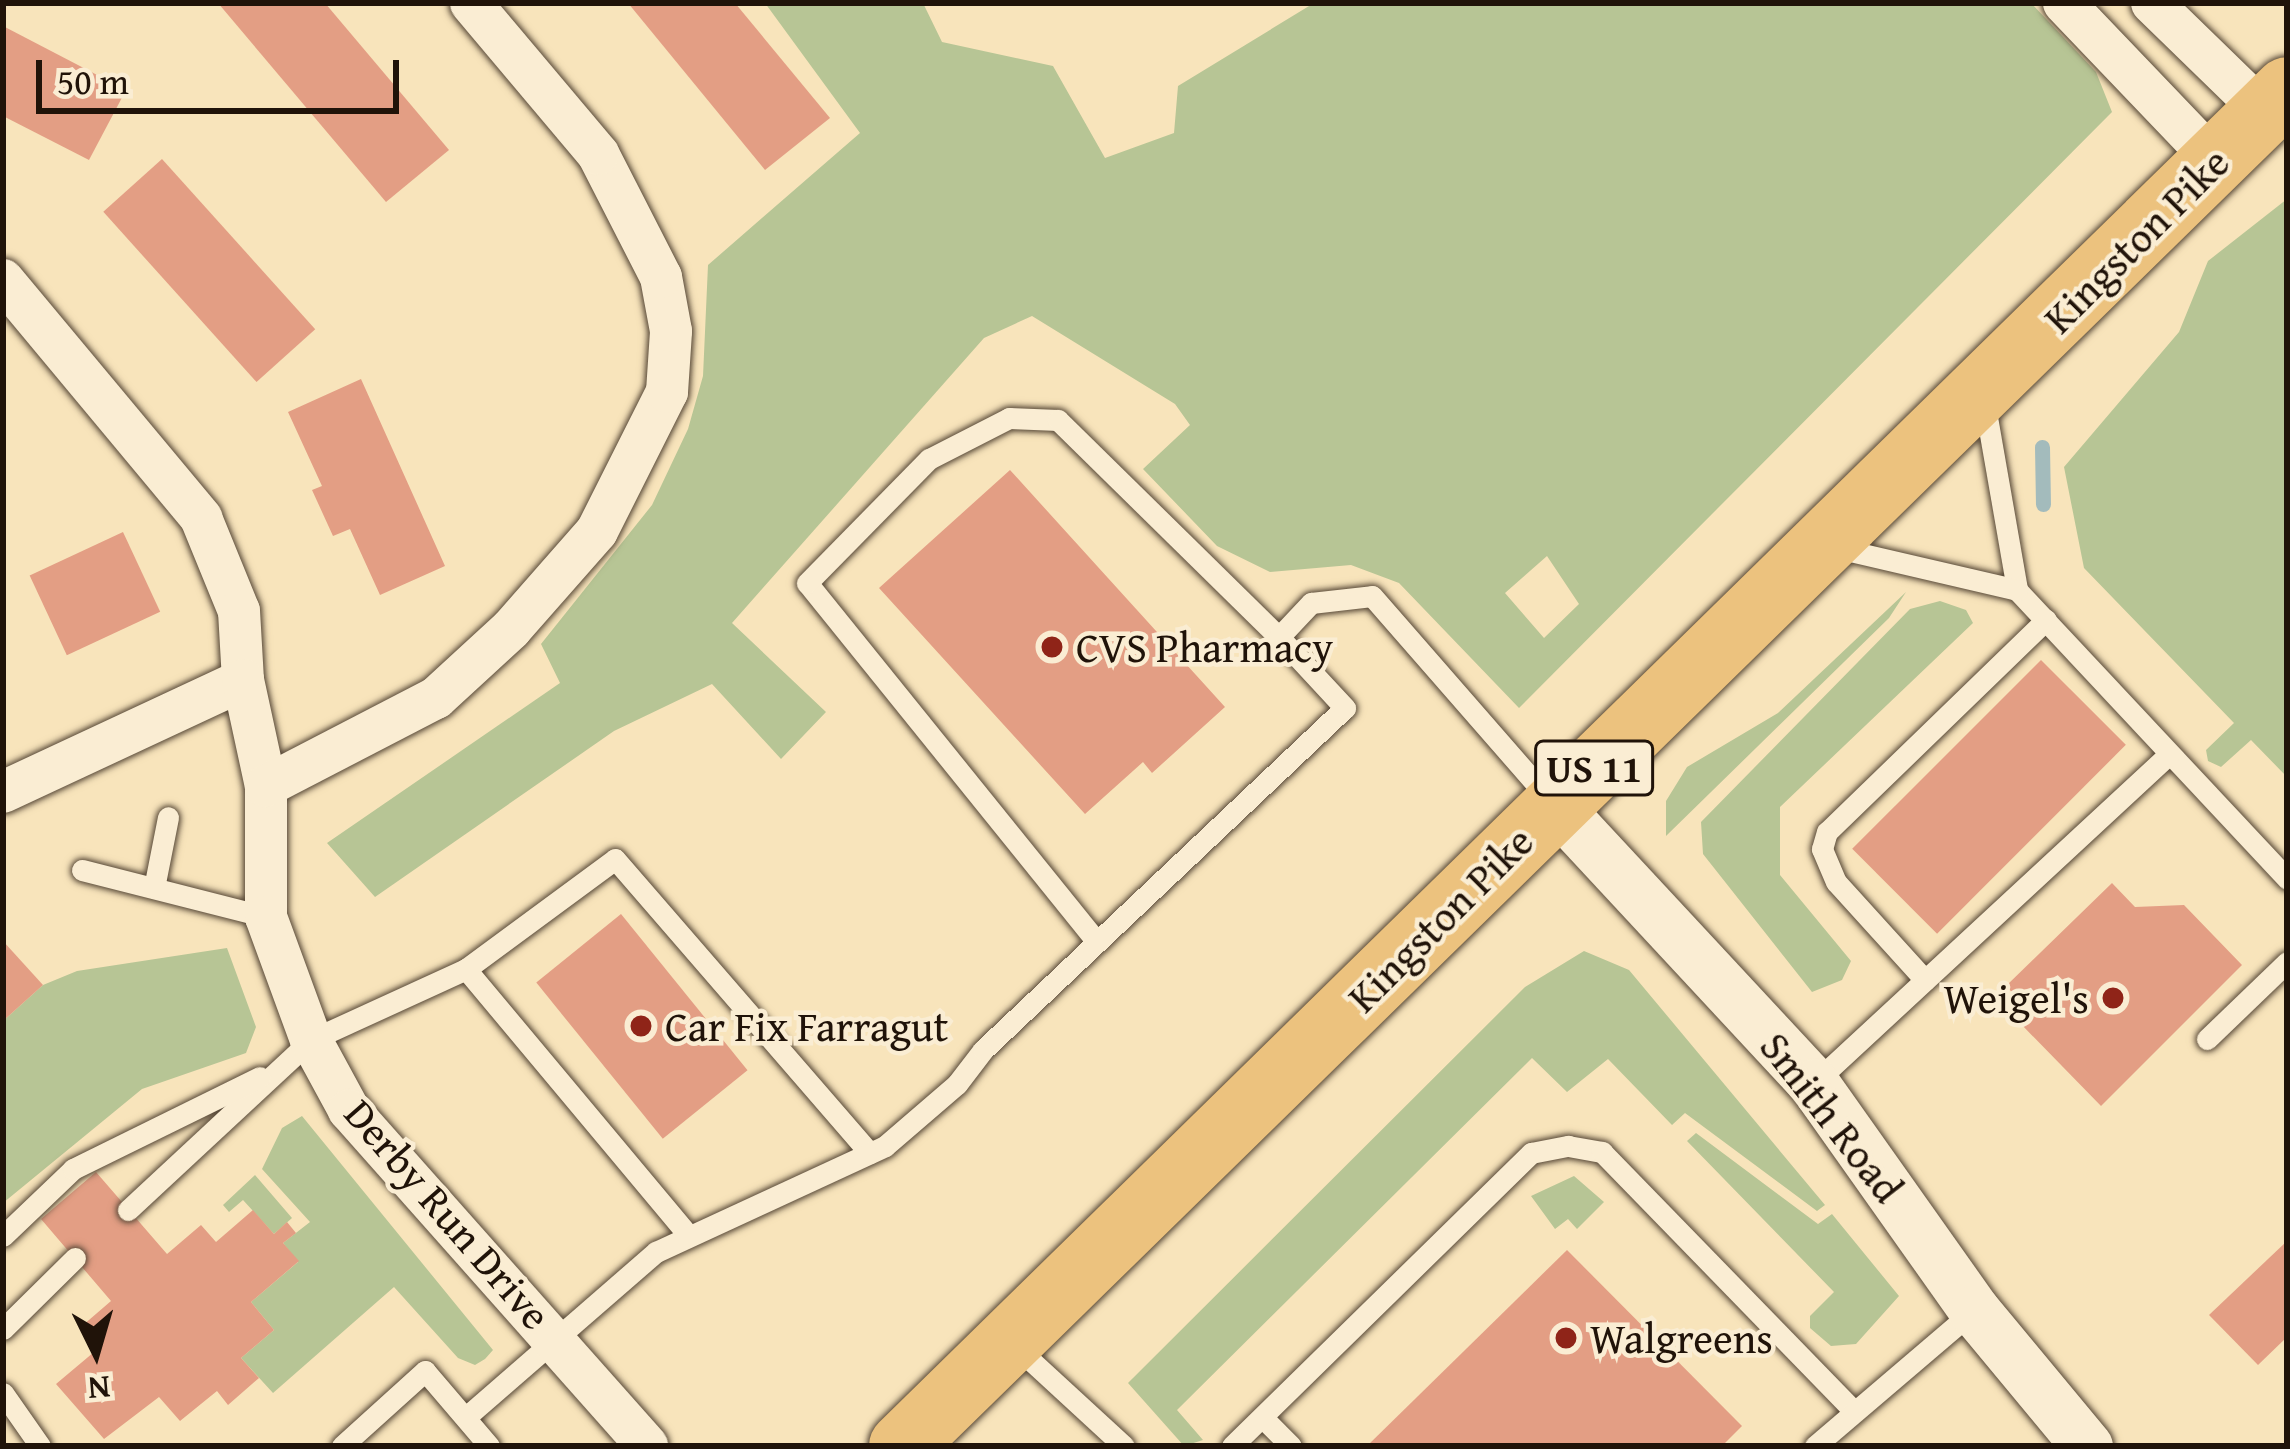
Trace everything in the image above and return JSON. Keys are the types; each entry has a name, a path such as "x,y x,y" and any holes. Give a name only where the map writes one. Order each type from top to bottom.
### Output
{"main road":[{"name":"Kingston Pike","path":"902,1446 1983,394 2276,101"}],"street":[{"path":"266,786 436,698 511,629 597,531 667,392 671,331 661,278 598,154 471,3"},
{"path":"2064,3 2215,161"},
{"path":"2152,3 2276,101"},
{"name":"Derby Run Drive","path":"3,280 202,518 239,611 243,680 266,786 266,916 296,1053 560,1342 646,1446"},
{"path":"3,792 243,680"},
{"name":"Smith Road","path":"1555,806 1633,880 1814,1084 1974,1310 2087,1446"}],"lane":[{"path":"1983,394 2017,590"},
{"path":"466,1417 560,1342 656,1252 870,1153 957,1084 1097,942 1345,708 1058,420 1009,418 929,459 807,583 1097,942"},
{"path":"1824,545 2017,590 2287,879"},
{"path":"1279,637 1311,603 1372,596 1555,806"},
{"path":"1925,980 1836,882 1822,849 1827,832 2046,620"},
{"path":"1814,1084 2169,754"},
{"path":"154,888 168,817"},
{"path":"3,1235 74,1169 466,969 615,860 870,1153"},
{"path":"82,870 266,916"},
{"path":"2206,1039 2287,962"},
{"path":"466,969 689,1236"},
{"path":"128,1210 296,1053"},
{"path":"1232,1446 1531,1153 1568,1145 1602,1152 1851,1408"},
{"path":"3,1330 75,1258"},
{"path":"1815,1446 1851,1408 1974,1310"},
{"path":"1011,1343 1124,1446"},
{"path":"342,1446 425,1371 489,1446"},
{"path":"3,1393 40,1446"},
{"path":"1264,1419 1291,1446"}],"green space":[{"path":"765,3 923,3 942,42 1053,66 1105,158 1174,133 1178,86 1314,3 2031,3 2096,72 2112,112 1519,708 1399,583 1351,565 1270,572 1217,546 1143,469 1190,425 1175,404 1032,316 984,338 732,623 826,712 781,759 712,684 614,731 375,897 327,843 560,683 541,644 652,505 688,429 703,376 708,265 860,133","holes":["1547,556 1579,604 1544,638 1505,593"]},
{"path":"2287,199 2287,777 2251,740 2221,767 2208,761 2206,750 2234,723 2084,568 2064,467 2179,332 2208,261"},
{"path":"1906,592 1889,618 1666,836 1666,801 1687,767 1778,713"},
{"path":"1940,601 1966,610 1973,623 1780,807 1780,875 1851,961 1842,980 1812,992 1703,854 1701,822 1910,609"},
{"path":"227,948 256,1027 246,1053 142,1089 3,1203 3,1021 43,985 77,971"},
{"path":"1584,951 1629,970 1825,1205 1817,1211 1685,1113 1672,1125 1608,1059 1567,1092 1532,1058 1177,1410 1203,1440 1184,1446 1128,1383 1525,987"},
{"path":"302,1116 493,1350 485,1359 475,1365 458,1358 394,1287 273,1393 241,1358 274,1330 251,1302 298,1262 283,1243 310,1222 262,1169 282,1128"},
{"path":"1696,1133 1818,1224 1832,1214 1899,1296 1856,1344 1831,1346 1810,1328 1810,1316 1834,1292 1687,1141"},
{"path":"255,1175 292,1218 274,1234 243,1200 229,1212 223,1205"},
{"path":"1574,1176 1604,1202 1577,1229 1568,1219 1555,1229 1531,1196"}],"building":[{"path":"218,3 325,3 449,150 386,202"},
{"path":"628,3 735,3 830,118 765,170"},
{"path":"3,26 126,90 89,160 3,116"},
{"path":"162,159 315,329 257,382 103,212"},
{"path":"361,379 445,566 380,595 350,529 333,536 312,490 322,486 288,412"},
{"name":"CVS Pharmacy","path":"1010,470 1225,707 1152,773 1143,762 1085,814 879,588"},
{"path":"123,532 160,612 67,655 30,576"},
{"name":"Weigel's","path":"2041,660 2126,745 1937,934 1852,849"},
{"name":"Weigel's","path":"2112,883 2135,907 2184,905 2242,965 2101,1106 2018,1021 2029,1010 2006,986"},
{"name":"Car Fix Farragut","path":"621,914 747,1070 663,1139 536,983"},
{"path":"3,941 43,985 3,1021"},
{"path":"96,1172 167,1254 201,1225 216,1242 253,1210 274,1234 287,1222 296,1233 283,1243 299,1261 251,1302 274,1330 241,1358 259,1378 228,1405 217,1391 180,1421 159,1397 104,1439 56,1384 100,1347 82,1326 111,1301 41,1219"},
{"path":"2287,1241 2287,1337 2258,1365 2209,1315"},
{"name":"Walgreens","path":"1567,1250 1742,1426 1722,1446 1367,1446"}],"waterway":[{"path":"2042,447 2043,504"}],"place":[{"name":"CVS Pharmacy","path":"1052,647"},
{"name":"Weigel's","path":"2113,998"},
{"name":"Car Fix Farragut","path":"641,1026"},
{"name":"Walgreens","path":"1566,1338"}]}
